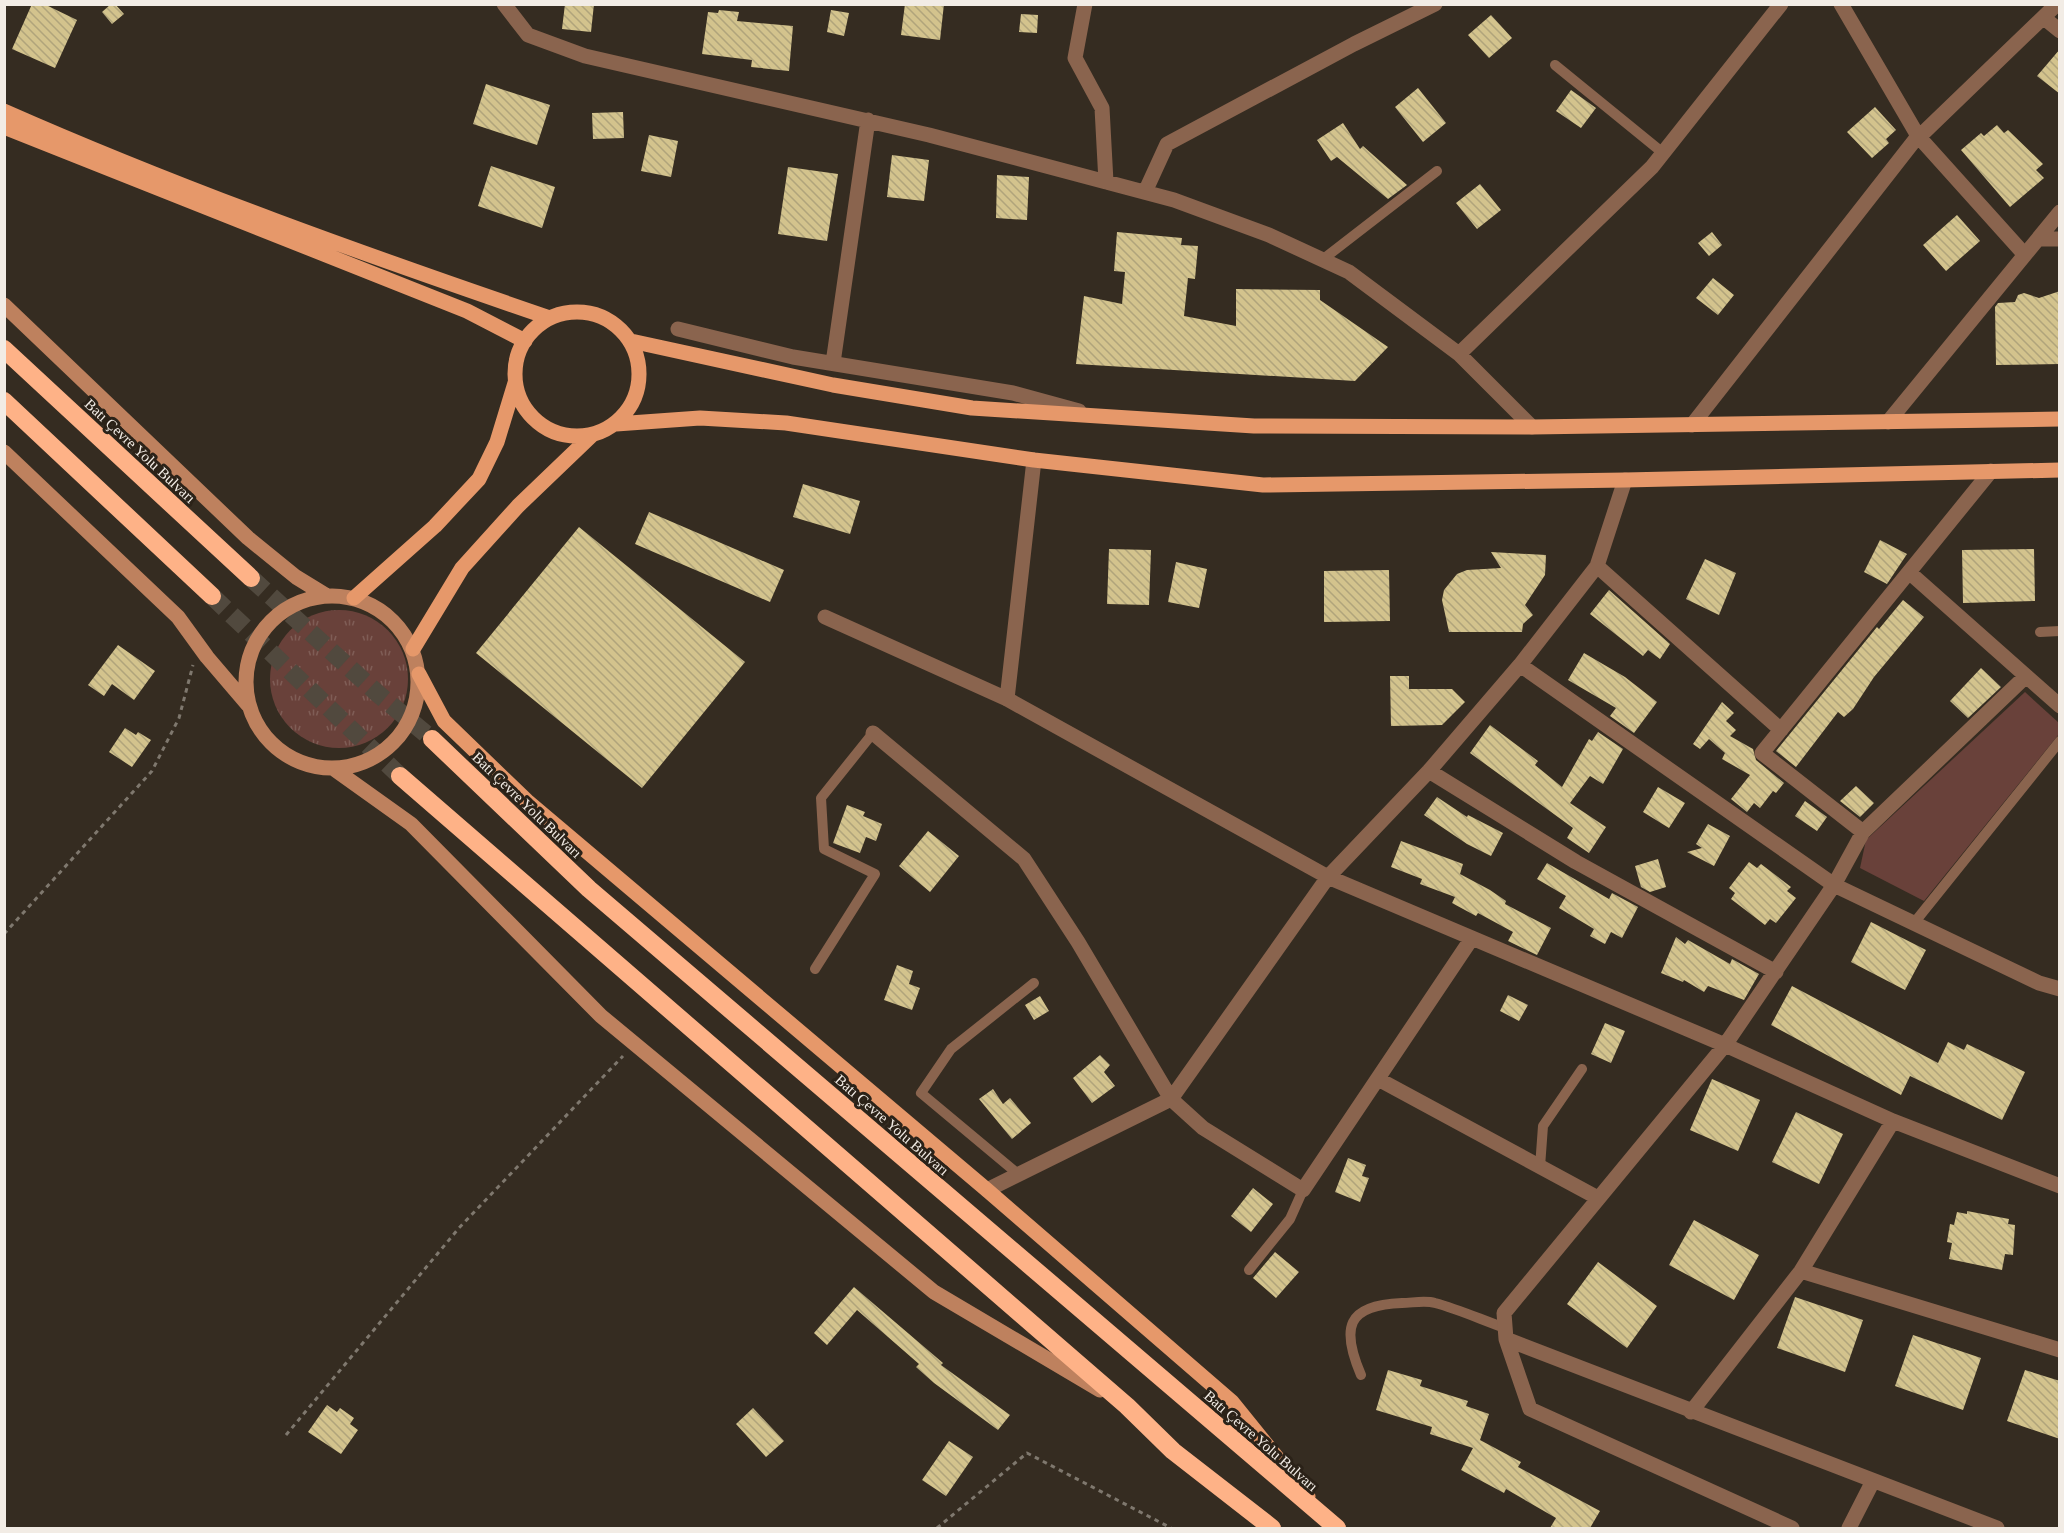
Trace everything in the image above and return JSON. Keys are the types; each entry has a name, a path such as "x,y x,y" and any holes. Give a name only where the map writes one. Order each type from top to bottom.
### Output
{"highway":[{"name":"Batı Çevre Yolu Bulvarı","path":"4,349 251,578"},
{"path":"4,401 212,596"},
{"name":"Batı Çevre Yolu Bulvarı","path":"432,739 589,889 1333,1525"},
{"path":"399,776 1127,1406 1173,1451 1272,1528"}],"main road":[{"path":"4,111 86,147 338,245 550,318"},
{"path":"4,127 467,311 525,340"},
{"path":"4,305 249,538 296,577 327,596"},
{"path":"354,598 435,526 479,479 498,442 515,383 517,357 525,340 539,325 550,318 575,312 595,315 612,323 631,341 639,366 640,379 633,404 616,424"},
{"path":"631,341 833,385 972,408 1254,426 1532,427 2060,419"},
{"path":"515,383 524,407 542,426 566,436 592,435"},
{"path":"413,649 462,568 518,506 592,435 616,424 700,418 786,423 1034,460 1263,485 1625,480 2060,470"},
{"path":"4,452 178,617 198,646 248,705 260,731 280,752 306,765 334,769 362,764 387,750 406,729 417,703 419,674"},
{"path":"248,705 245,679 250,654 262,632 279,613 294,605 327,596 354,598 378,608 399,626 413,649 419,674 444,721 527,801 987,1190 1232,1402 1333,1525"},
{"path":"334,769 411,824 601,1016 934,1292 1127,1406"}],"street":[{"path":"504,4 528,35 585,56 868,120 1174,200 1259,231 1349,272 1459,354 1532,427"},
{"path":"1085,4 1075,58 1102,108 1106,182"},
{"path":"1144,192 1167,144 1354,44 1435,4"},
{"path":"1459,354 1663,153 1781,4"},
{"path":"1841,4 1918,136 2025,255"},
{"path":"1692,425 1918,136 2057,4"},
{"path":"2044,18 2060,32"},
{"path":"833,363 868,120"},
{"path":"1888,422 2060,212"},
{"path":"2038,239 2060,239"},
{"path":"678,329 793,357 1013,393 1096,416"},
{"path":"1007,699 1034,460"},
{"path":"1863,832 1762,753 1991,471"},
{"path":"987,1190 1171,1099 1328,877 1429,771 1520,665 1597,566 1625,480"},
{"path":"1597,566 1781,730"},
{"path":"1910,573 2060,706"},
{"path":"825,617 1007,699 1328,877 1725,1045 1893,1121 2060,1186"},
{"path":"1520,665 1834,885 2039,983 2060,989"},
{"path":"1792,1528 1530,1409 1505,1334 1504,1313 1725,1045 1834,885 1863,832 2025,677"},
{"path":"873,733 1024,859 1078,942 1171,1099 1203,1128 1303,1191 1472,938"},
{"path":"1429,771 1576,862 1776,972"},
{"path":"1378,1079 1598,1198"},
{"path":"1691,1412 1802,1271 1893,1121"},
{"path":"1802,1271 2060,1350"},
{"path":"1505,1334 1691,1412 1997,1528"},
{"path":"1849,1528 1873,1481"}],"lane":[{"path":"1555,65 1663,153"},
{"path":"1322,260 1437,171"},
{"path":"2040,632 2060,631"},
{"path":"816,969 875,874 824,849 821,798 873,733"},
{"path":"1914,923 2060,741"},
{"path":"1018,1174 921,1093 951,1049 1034,983"},
{"path":"1540,1167 1543,1126 1582,1069"},
{"path":"1249,1270 1290,1219 1303,1191"},
{"path":"1361,1375 1350,1348 1352,1323 1361,1311 1393,1303 1433,1302 1505,1334"}],"path":[{"path":"4,934 152,771 180,718 198,646"},
{"path":"286,1435 459,1228 635,1044"},
{"path":"937,1528 1027,1454 1171,1528"}],"green space":[{"path":"339,610 365,615 388,630 403,653 408,679 403,705 388,728 365,743 339,748 313,743 290,728 275,705 270,679 275,653 290,630 313,615"},
{"path":"2025,692 2059,723 2059,734 1924,901 1860,868 1866,840"}],"building":[{"path":"32,4 44,4 77,20 55,68 12,49"},
{"path":"111,4 115,4 124,14 112,24 102,12"},
{"path":"565,4 594,4 591,32 562,29"},
{"path":"905,4 944,4 940,40 901,35"},
{"path":"719,10 739,12 737,21 793,26 789,71 751,67 752,60 702,54 708,12 718,13"},
{"path":"831,10 849,13 844,36 827,32"},
{"path":"1021,14 1038,15 1037,33 1019,32"},
{"path":"1491,15 1512,38 1489,58 1468,35"},
{"path":"2060,49 2060,94 2037,76"},
{"path":"486,84 550,105 537,145 473,124"},
{"path":"1418,88 1446,123 1423,142 1395,107"},
{"path":"1571,90 1596,108 1581,128 1556,111"},
{"path":"1875,107 1896,130 1886,139 1889,143 1872,158 1847,132"},
{"path":"623,112 624,138 593,139 592,113"},
{"path":"1343,123 1360,149 1363,146 1407,185 1388,199 1337,157 1331,161 1317,140"},
{"path":"1997,125 2004,133 2008,130 2043,164 2036,170 2044,178 2010,207 1961,150 1981,133 1984,136"},
{"path":"649,135 678,141 671,177 641,171"},
{"path":"892,155 929,160 924,201 887,197"},
{"path":"491,166 555,187 542,228 478,206"},
{"path":"788,167 838,174 827,241 778,234"},
{"path":"997,175 1029,177 1027,220 996,218"},
{"path":"1480,184 1501,210 1477,229 1456,203"},
{"path":"1957,215 1980,241 1946,271 1923,245"},
{"path":"1117,232 1182,238 1181,245 1198,246 1195,279 1188,278 1184,316 1236,326 1236,289 1320,290 1320,300 1388,347 1355,381 1076,364 1084,296 1122,304 1125,272 1114,271"},
{"path":"1712,232 1722,245 1709,256 1698,243"},
{"path":"1713,278 1734,295 1718,315 1696,298"},
{"path":"2060,291 2060,364 1996,365 1995,307 1998,303 2015,302 2018,295 2024,293 2039,298"},
{"path":"803,484 860,501 850,534 793,517"},
{"path":"649,512 784,570 770,602 635,544"},
{"path":"579,527 745,662 642,788 476,653"},
{"path":"1880,540 1907,554 1887,584 1864,572"},
{"path":"1109,549 1151,550 1149,605 1107,604"},
{"path":"2034,549 2035,601 1963,603 1962,550"},
{"path":"1491,552 1546,555 1545,575 1525,605 1533,615 1523,624 1522,632 1449,632 1442,600 1444,590 1457,574 1467,570 1501,568"},
{"path":"1705,559 1736,573 1719,615 1686,599"},
{"path":"1176,562 1207,569 1199,608 1168,602"},
{"path":"1389,570 1390,621 1324,622 1324,571"},
{"path":"1609,590 1670,644 1660,659 1648,650 1643,656 1590,614"},
{"path":"1903,600 1924,617 1874,677 1853,709 1844,717 1838,712 1796,767 1776,751 1877,627 1879,629"},
{"path":"118,645 155,671 134,700 112,684 104,696 88,685"},
{"path":"1584,653 1625,677 1657,702 1634,733 1610,716 1616,708 1568,680"},
{"path":"1981,668 2001,687 1968,718 1950,701"},
{"path":"1390,676 1409,676 1409,689 1452,689 1465,702 1442,725 1391,726"},
{"path":"1722,702 1734,713 1726,721 1736,730 1730,736 1753,749 1756,760 1784,783 1776,793 1773,791 1760,808 1754,803 1747,812 1731,799 1750,775 1722,759 1725,753 1709,739 1700,749 1693,744"},
{"path":"1490,725 1538,761 1535,765 1562,787 1589,739 1592,741 1598,732 1623,749 1603,784 1590,776 1570,803 1606,827 1589,853 1567,838 1573,828 1470,753"},
{"path":"125,728 136,735 138,732 151,740 132,767 109,752"},
{"path":"1856,786 1874,803 1860,817 1840,801"},
{"path":"1658,787 1685,803 1669,828 1643,812"},
{"path":"1437,797 1467,817 1468,815 1503,833 1491,856 1467,844 1424,815"},
{"path":"1805,801 1827,817 1817,831 1795,816"},
{"path":"847,805 865,812 863,816 882,824 876,841 866,837 860,853 833,843"},
{"path":"1708,824 1730,836 1714,866 1687,852 1702,848 1696,844"},
{"path":"928,831 959,856 930,892 899,866"},
{"path":"1401,841 1463,864 1460,874 1490,890 1506,901 1505,904 1551,928 1537,955 1508,941 1513,932 1478,913 1476,916 1452,903 1455,897 1420,884 1422,879 1391,867"},
{"path":"1658,859 1666,887 1650,892 1641,887 1635,866"},
{"path":"1749,862 1757,868 1761,864 1791,887 1787,891 1796,898 1776,923 1770,919 1765,925 1731,899 1735,893 1729,888"},
{"path":"1547,863 1609,899 1612,893 1638,907 1622,938 1611,932 1605,944 1590,936 1594,929 1559,908 1566,896 1537,879"},
{"path":"1871,922 1926,950 1905,990 1851,962"},
{"path":"1676,937 1685,944 1688,940 1730,964 1732,959 1759,974 1744,1000 1708,986 1704,992 1684,980 1683,982 1661,973"},
{"path":"897,965 913,971 909,984 920,988 912,1010 884,1000"},
{"path":"1792,986 1938,1063 1948,1042 1964,1050 1967,1044 2025,1072 2002,1120 1910,1076 1901,1095 1771,1025"},
{"path":"1508,995 1528,1005 1519,1021 1500,1011"},
{"path":"1040,996 1049,1011 1034,1020 1025,1005"},
{"path":"1605,1023 1625,1031 1611,1063 1591,1054"},
{"path":"1100,1055 1110,1065 1104,1072 1115,1086 1092,1103 1073,1078"},
{"path":"1712,1079 1760,1100 1738,1151 1690,1130"},
{"path":"993,1089 1003,1104 1010,1098 1031,1123 1012,1139 979,1099"},
{"path":"1796,1112 1843,1134 1819,1184 1772,1162"},
{"path":"1348,1158 1366,1165 1362,1176 1369,1178 1360,1202 1335,1192"},
{"path":"1253,1188 1273,1204 1251,1232 1231,1216"},
{"path":"1967,1211 2009,1219 2008,1224 2015,1225 2013,1255 2005,1254 2002,1270 1949,1259 1952,1243 1947,1242 1950,1224 1954,1225 1957,1212 1967,1214"},
{"path":"1694,1220 1759,1255 1734,1300 1669,1265"},
{"path":"1275,1252 1299,1272 1276,1298 1253,1278"},
{"path":"1598,1262 1657,1306 1627,1348 1567,1304"},
{"path":"854,1287 943,1363 941,1365 1010,1415 998,1430 934,1383 916,1367 919,1364 857,1310 827,1345 814,1333"},
{"path":"1795,1297 1863,1320 1845,1372 1777,1348"},
{"path":"1913,1335 1981,1358 1963,1410 1895,1386"},
{"path":"1388,1370 1422,1380 1420,1386 1468,1401 1466,1406 1489,1414 1480,1440 1521,1462 1518,1467 1600,1511 1590,1528 1550,1528 1556,1518 1506,1489 1504,1493 1461,1470 1473,1448 1430,1434 1432,1427 1376,1410"},
{"path":"2025,1370 2060,1381 2060,1439 2007,1421"},
{"path":"327,1405 337,1412 340,1408 354,1418 350,1424 358,1430 341,1454 308,1432"},
{"path":"753,1408 784,1441 766,1457 736,1424"},
{"path":"949,1441 973,1457 946,1496 922,1480"}],"tunnel":[{"path":"251,578 377,693 432,739"},
{"path":"212,596 400,776"}]}
